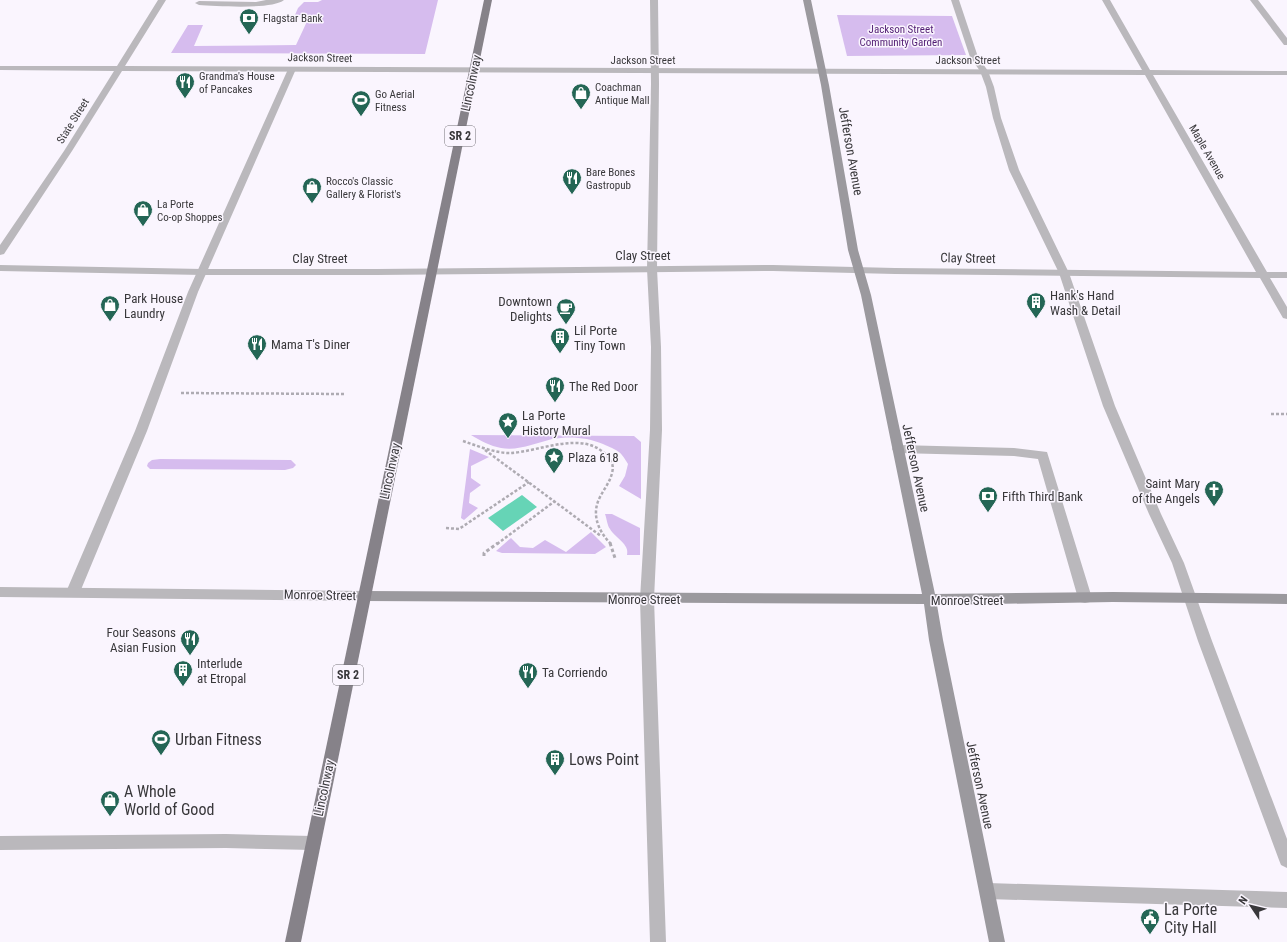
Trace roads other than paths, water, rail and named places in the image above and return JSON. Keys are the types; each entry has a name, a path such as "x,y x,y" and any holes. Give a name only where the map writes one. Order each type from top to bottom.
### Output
{"main road":[{"name":"Lincolnway","path":"292,942 488,0"}],"street":[{"name":"State Street","path":"0,252 68,151 162,0"},
{"path":"199,3 256,4 280,0"},
{"path":"654,0 655,71 652,268 656,347 656,430 647,599 658,942"},
{"name":"Jefferson Avenue","path":"807,0 822,71 847,208 853,250 866,295 930,600 936,640 988,891 997,942"},
{"path":"955,0 974,57 984,71 990,87 997,118 1014,170 1064,273 1109,406 1155,514 1178,563 1205,641 1287,860"},
{"name":"Maple Avenue","path":"1106,0 1287,316"},
{"path":"1254,0 1287,43"},
{"name":"Jackson Street","path":"0,68 1287,73"},
{"path":"73,592 156,393 193,292 292,69"},
{"name":"Clay Street","path":"0,268 202,272 432,272 652,268 858,269 895,271 1287,275"},
{"path":"898,449 1014,452 1043,455 1085,598"},
{"name":"Monroe Street","path":"0,592 647,599 1287,599"},
{"path":"0,843 226,841 313,843"},
{"path":"988,891 1287,900"}],"place":[{"name":"Flagstar Bank","path":"249,35"},
{"name":"Grandma's House of Pancakes","path":"185,99"},
{"name":"Coachman Antique Mall","path":"581,110"},
{"name":"Go Aerial Fitness","path":"361,117"},
{"name":"Bare Bones Gastropub","path":"572,195"},
{"name":"Rocco's Classic Gallery & Florist's","path":"312,204"},
{"name":"La Porte Co-op Shoppes","path":"143,227"},
{"name":"Hank's Hand Wash & Detail","path":"1036,319"},
{"name":"Park House Laundry","path":"110,322"},
{"name":"Downtown Delights","path":"566,325"},
{"name":"Lil Porte Tiny Town","path":"560,354"},
{"name":"Mama T's Diner","path":"257,361"},
{"name":"The Red Door","path":"555,403"},
{"name":"La Porte History Mural","path":"508,439"},
{"name":"Plaza 618","path":"554,474"},
{"name":"Saint Mary of the Angels","path":"1214,507"},
{"name":"Fifth Third Bank","path":"988,513"},
{"name":"Four Seasons Asian Fusion","path":"190,656"},
{"name":"Interlude at Etropal","path":"183,687"},
{"name":"Ta Corriendo","path":"528,689"},
{"name":"Urban Fitness","path":"161,756"},
{"name":"Lows Point","path":"555,776"},
{"name":"A Whole World of Good","path":"110,817"},
{"name":"La Porte City Hall","path":"1150,935"}],"park label":[{"name":"Jackson Street Community Garden","path":"901,35"}]}
